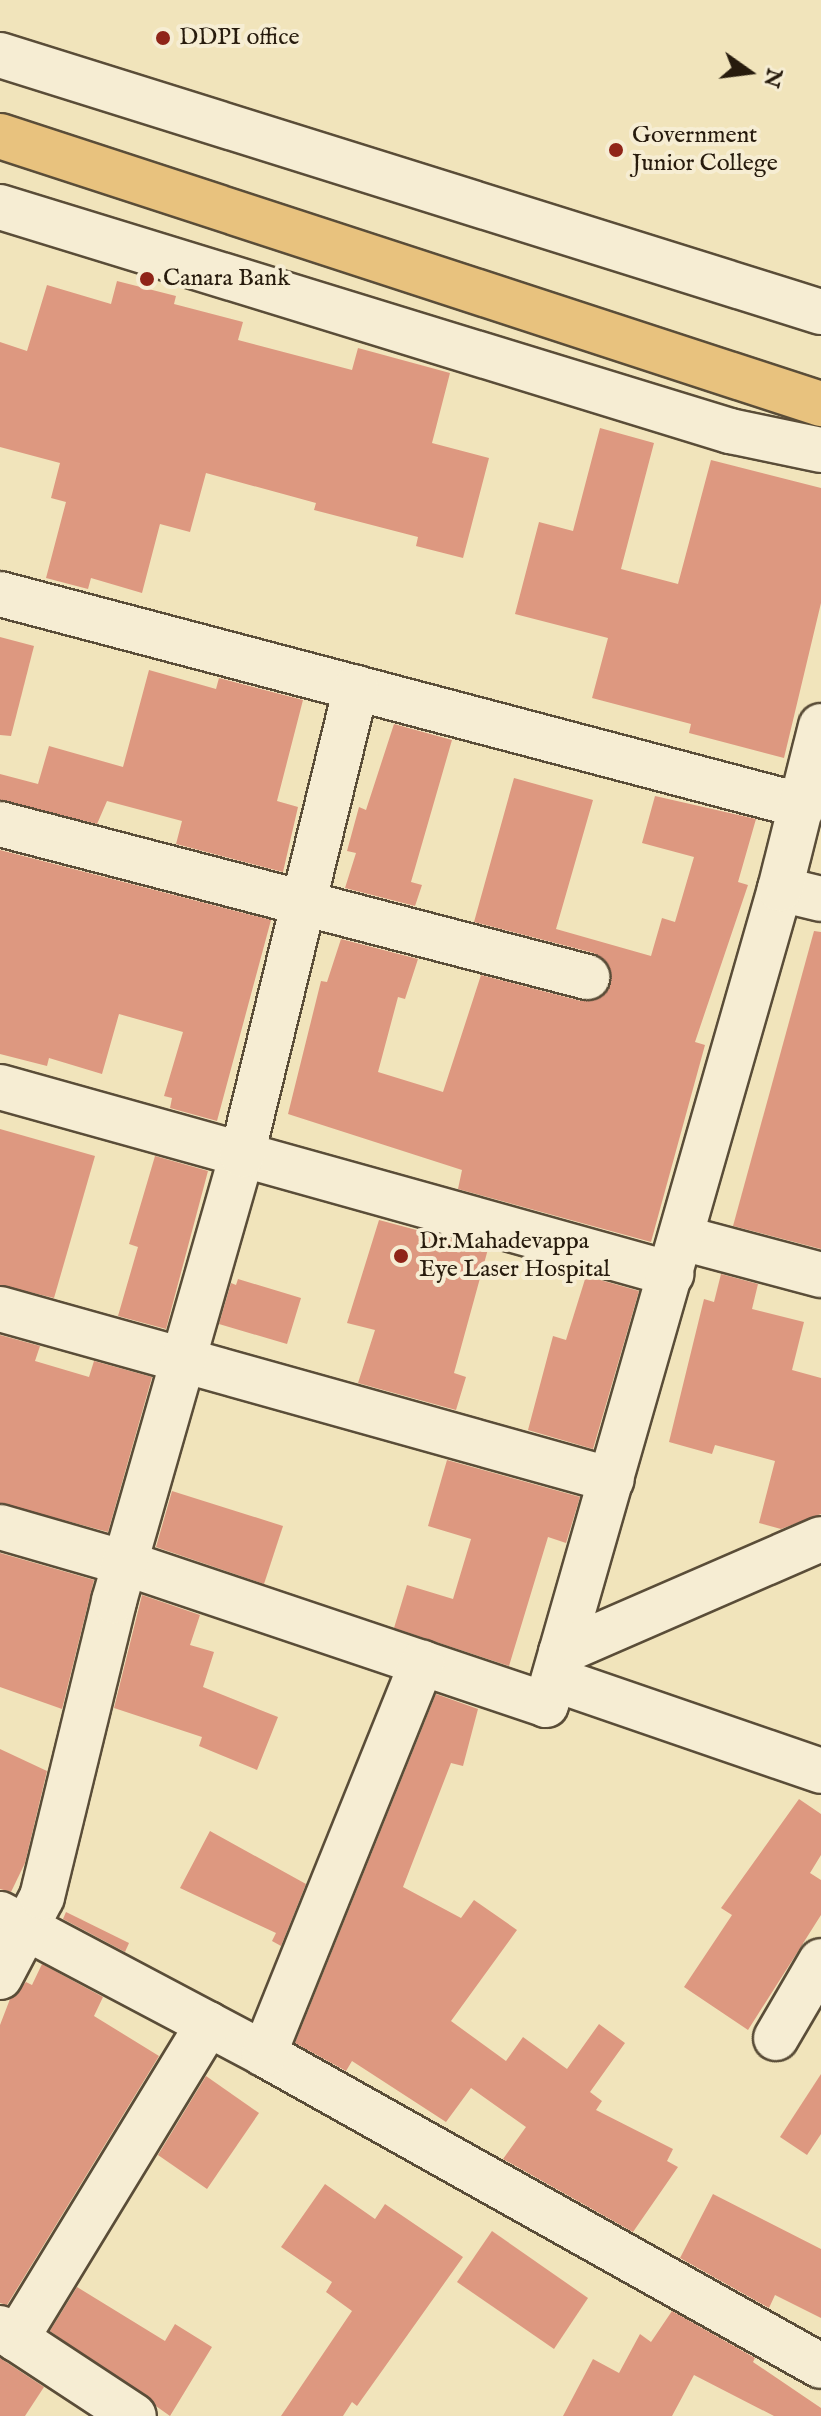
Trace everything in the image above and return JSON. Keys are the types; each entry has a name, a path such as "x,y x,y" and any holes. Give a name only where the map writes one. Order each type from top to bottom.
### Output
{"main road":[{"path":"0,136 236,216 821,404"}],"street":[{"path":"0,55 821,312"},
{"path":"4,216 730,431 821,450"},
{"path":"0,594 803,806"},
{"path":"0,1977 13,1920 42,1897 125,1563 242,1155 356,688"},
{"path":"0,1527 125,1563 546,1705 677,1256 801,894 803,806 821,726"},
{"path":"0,824 587,977"},
{"path":"0,1087 242,1155 677,1256 821,1275"},
{"path":"0,1309 184,1356 612,1480"},
{"path":"558,1666 821,1539"},
{"path":"264,2054 422,1663"},
{"path":"558,1666 821,1771"},
{"path":"13,1920 264,2054 821,2366"},
{"path":"776,2038 821,1961"},
{"path":"134,2416 8,2333 208,2024"}],"building":[{"path":"117,281 176,296 174,304 243,322 238,340 352,370 358,348 450,373 432,443 489,458 463,558 416,546 418,537 314,510 316,503 206,473 190,532 160,524 142,593 91,578 88,589 46,578 66,502 51,498 60,463 0,447 0,342 27,351 47,285 111,304"},
{"path":"600,428 654,443 621,569 678,584 711,460 821,488 821,603 784,758 689,733 691,724 592,698 608,638 515,614 539,522 573,531"},
{"path":"0,637 34,646 11,736 0,735"},
{"path":"149,670 216,689 219,678 303,700 277,801 298,807 283,872 176,844 182,821 107,801 97,824 0,800 0,774 38,784 49,746 123,767"},
{"path":"394,724 452,740 411,882 422,885 415,906 345,888 356,853 347,851 359,807 366,810"},
{"path":"514,778 593,800 556,929 651,956 662,918 675,922 694,857 642,843 655,796 756,819 738,882 748,885 695,1042 705,1045 651,1242 458,1189 462,1170 288,1114 321,981 327,982 341,939 418,959 405,999 398,997 378,1072 443,1092 481,975 581,1001 605,994 611,971 594,953 474,922"},
{"path":"0,850 271,920 217,1121 170,1108 172,1098 164,1096 183,1032 119,1014 102,1074 49,1058 47,1066 0,1054"},
{"path":"814,931 821,932 821,1249 733,1226"},
{"path":"0,1129 95,1156 54,1298 0,1285"},
{"path":"155,1156 208,1171 166,1329 118,1316 138,1247 129,1244"},
{"path":"379,1220 488,1249 454,1373 466,1377 456,1410 358,1383 375,1330 347,1323"},
{"path":"721,1274 758,1284 752,1309 804,1322 792,1370 821,1378 821,1514 781,1529 759,1523 775,1461 715,1445 712,1454 669,1442 704,1299 714,1302"},
{"path":"586,1276 639,1291 593,1449 528,1430 553,1336 566,1340"},
{"path":"238,1279 301,1298 287,1344 219,1324 231,1283 236,1285"},
{"path":"0,1335 40,1346 35,1361 89,1377 94,1361 152,1377 108,1532 0,1503"},
{"path":"447,1460 580,1497 566,1543 548,1537 509,1666 394,1628 407,1585 453,1599 471,1539 428,1526"},
{"path":"172,1491 283,1526 264,1584 156,1547"},
{"path":"0,1553 94,1580 62,1709 0,1687"},
{"path":"142,1595 200,1615 190,1645 214,1652 203,1687 278,1717 257,1770 199,1746 202,1737 114,1708"},
{"path":"436,1694 478,1709 463,1766 451,1763 403,1887 461,1918 474,1900 517,1930 451,2021 506,2061 523,2037 567,2069 599,2024 625,2043 590,2092 602,2101 596,2110 673,2149 667,2161 678,2167 633,2232 503,2159 526,2127 471,2088 446,2122 352,2061 346,2071 295,2043"},
{"path":"0,1749 47,1771 25,1863 11,1892 0,1889"},
{"path":"799,1799 821,1814 821,1855 810,1873 821,1880 821,1915 748,2030 684,1987 732,1915 721,1908"},
{"path":"210,1831 306,1884 281,1946 272,1941 276,1933 180,1888"},
{"path":"66,1912 129,1943 125,1952 63,1919"},
{"path":"42,1964 103,1997 94,2016 159,2056 7,2305 0,2303 0,2025 10,1999 26,1982 32,1985"},
{"path":"821,2074 821,2134 807,2155 780,2137"},
{"path":"206,2076 259,2113 207,2189 158,2155"},
{"path":"325,2184 375,2219 385,2204 463,2257 357,2406 352,2402 343,2416 281,2416 352,2311 326,2292 332,2282 281,2247"},
{"path":"713,2194 821,2249 821,2318 775,2295 769,2308 680,2258"},
{"path":"492,2231 588,2298 554,2349 457,2282"},
{"path":"77,2287 165,2341 175,2324 212,2347 170,2416 50,2331"},
{"path":"672,2311 755,2358 753,2362 821,2408 821,2416 774,2416 694,2375 672,2416 563,2416 593,2359 619,2373 640,2334 651,2342"},
{"path":"0,2358 44,2387 25,2416 0,2416"}],"place":[{"name":"DDPI office","path":"163,38"},
{"name":"Government Junior College","path":"616,150"},
{"name":"Canara Bank","path":"147,279"},
{"name":"Dr.Mahadevappa Eye Laser Hospital","path":"401,1256"}]}
